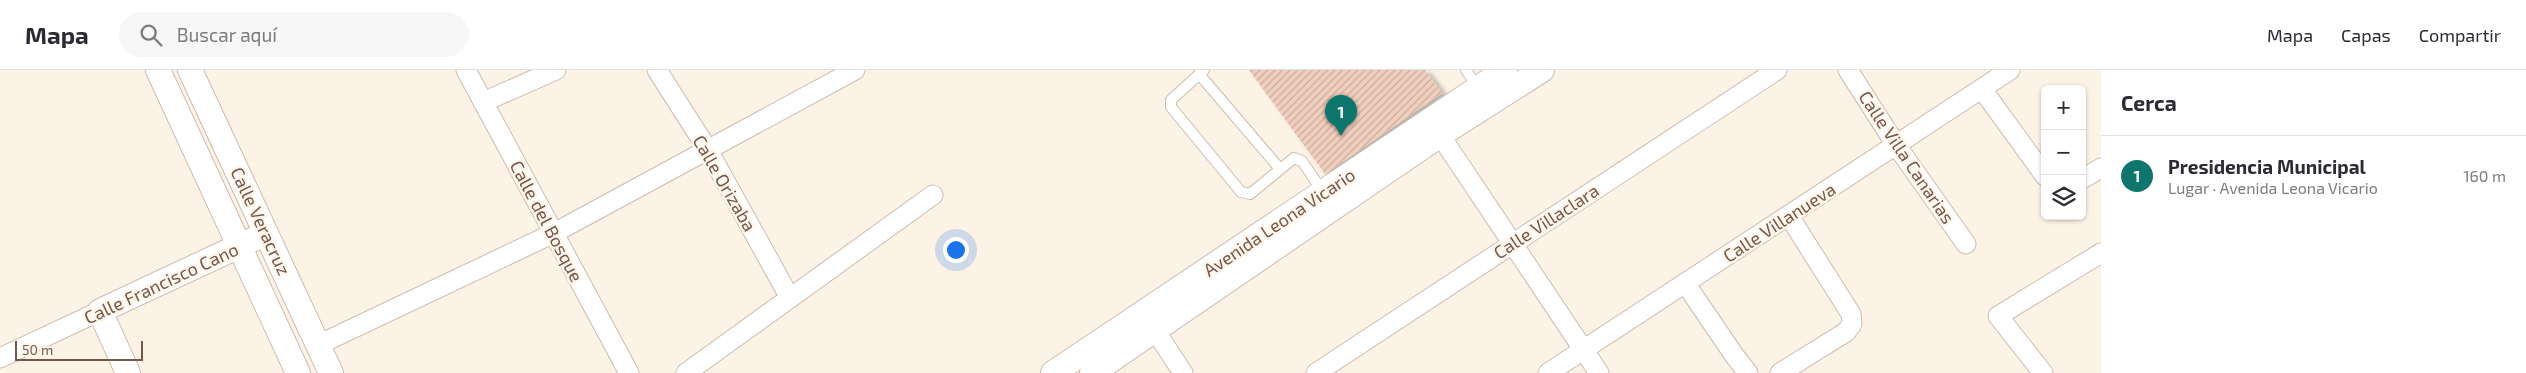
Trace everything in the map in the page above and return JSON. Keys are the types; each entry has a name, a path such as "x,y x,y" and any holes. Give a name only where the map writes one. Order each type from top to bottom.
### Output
{"street":[{"name":"Calle Veracruz","path":"158,70 298,373"},
{"name":"Calle Veracruz","path":"190,70 331,373"},
{"name":"Calle del Bosque","path":"466,70 628,373"},
{"path":"483,102 556,70"},
{"name":"Calle Orizaba","path":"657,70 708,150 790,298"},
{"path":"318,345 554,233 855,70"},
{"name":"Avenida Leona Vicario","path":"1053,373 1149,322 1435,128 1472,79 1505,70"},
{"name":"Avenida Leona Vicario","path":"1092,373 1149,322 1323,192 1542,70"},
{"name":"Calle Villaclara","path":"1316,373 1777,70"},
{"name":"Calle Villa Canarias","path":"1848,70 1896,145 1966,244"},
{"name":"Calle Villanueva","path":"1548,373 2010,70"},
{"path":"1982,89 2044,175"},
{"path":"1435,128 1599,373"},
{"path":"2086,177 2101,168"},
{"path":"686,373 933,195"},
{"path":"1780,373 1846,332 1852,324 1851,314 1789,216"},
{"name":"Calle Francisco Cano","path":"0,358 267,233"},
{"path":"2044,373 1998,316 2101,253"},
{"path":"1686,284 1748,373"},
{"path":"100,311 128,373"},
{"path":"1149,322 1183,373"}],"lane":[{"path":"1280,169 1202,72 1171,100 1171,107 1240,192 1250,194 1294,158 1299,159 1323,192"}],"building":[{"path":"1249,70 1425,70 1442,93 1325,174"}],"place":[{"name":"Presidencia Municipal","path":"1341,136"}]}
